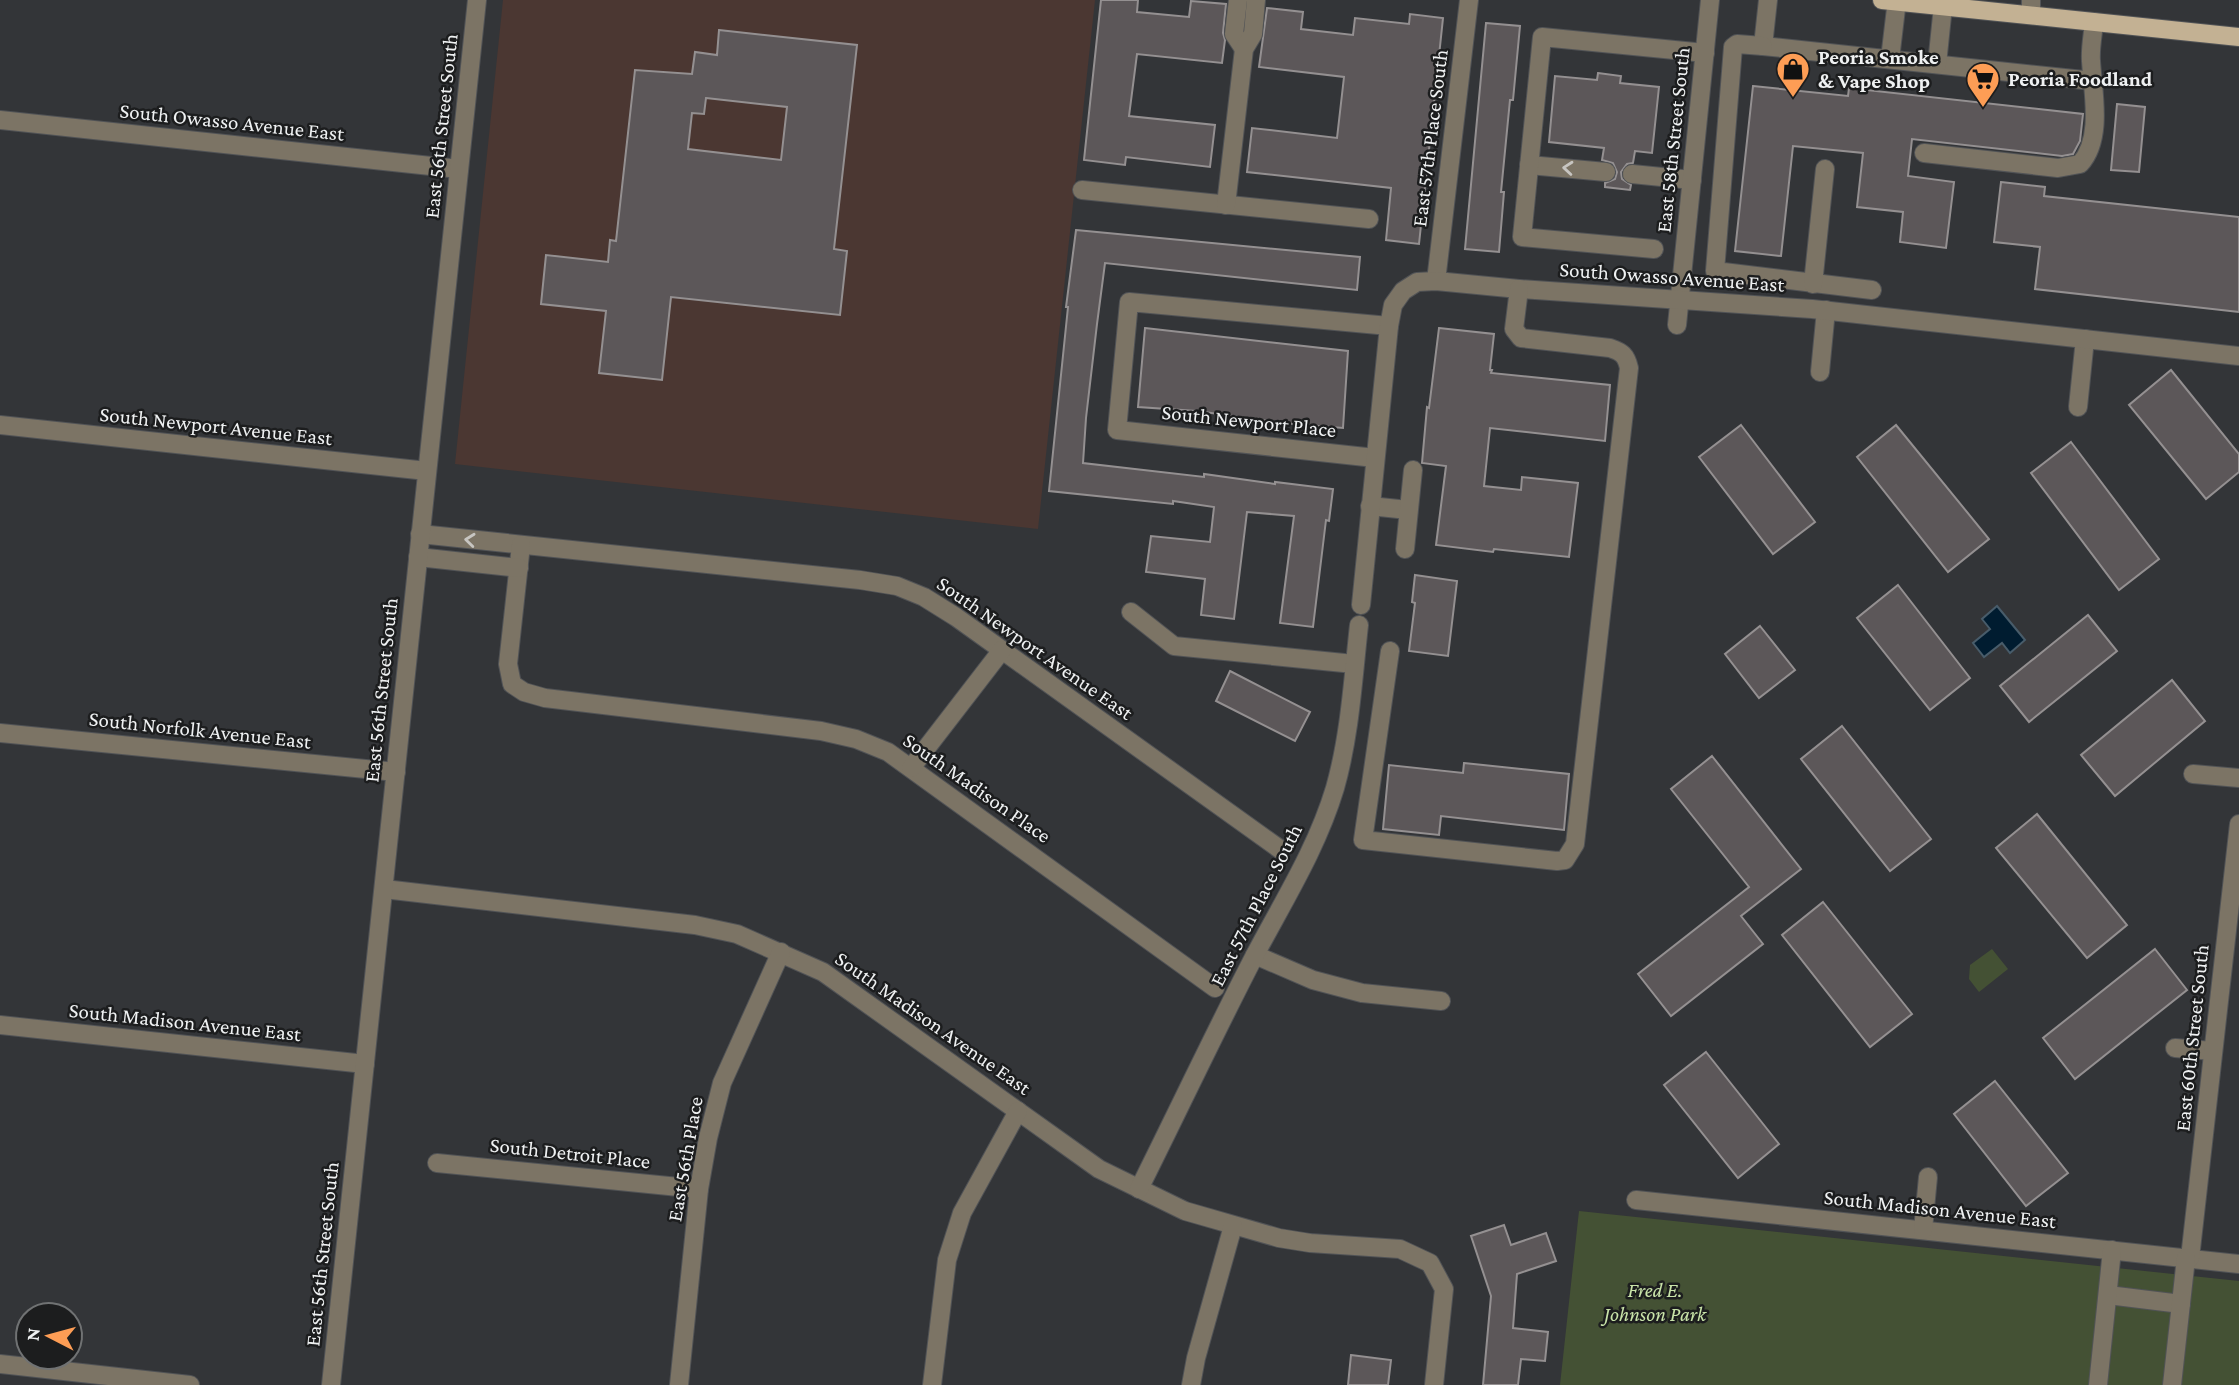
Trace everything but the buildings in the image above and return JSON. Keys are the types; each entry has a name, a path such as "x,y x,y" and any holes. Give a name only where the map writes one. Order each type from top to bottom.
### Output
{"main road":[{"path":"1892,0 1943,6 2031,8 2094,22 2239,37"}],"street":[{"name":"East 56th Street South","path":"331,1385 477,0"},
{"path":"1238,0 1234,34 1244,49"},
{"path":"1226,205 1244,49 1253,34 1256,0"},
{"name":"East 57th Place South","path":"1436,281 1469,0"},
{"name":"East 58th Street South","path":"1677,326 1710,0"},
{"path":"1763,46 1768,0"},
{"path":"1889,59 1892,0"},
{"path":"1937,64 1943,6"},
{"path":"1924,153 2058,168 2080,164 2091,144 2095,110 2091,59 2094,22"},
{"path":"1654,249 1522,237 1542,37 1705,53"},
{"path":"1872,290 1716,273 1713,269 1733,47 1737,44 1763,46 2093,81"},
{"name":"South Owasso Avenue East","path":"0,120 459,169"},
{"path":"1530,165 1606,172"},
{"path":"1814,284 1825,169"},
{"path":"1632,174 1692,180"},
{"path":"1082,190 1369,219"},
{"name":"South Owasso Avenue East","path":"1389,326 1393,305 1403,291 1417,282 1436,281 1826,310 2239,356"},
{"path":"1390,651 1363,840 1565,860 1575,844 1629,368 1627,357 1609,348 1521,338 1514,328 1519,289"},
{"name":"South Newport Place","path":"1375,458 1117,429 1129,302 1389,326"},
{"path":"1820,372 1826,310"},
{"path":"1361,605 1389,326"},
{"path":"2078,407 2085,339"},
{"name":"South Newport Avenue East","path":"0,425 427,471"},
{"path":"1405,549 1413,470"},
{"path":"1370,506 1409,510"},
{"name":"South Newport Avenue East","path":"420,534 897,586 924,597 956,617 1281,850"},
{"path":"418,556 519,568 521,545"},
{"name":"South Madison Place","path":"519,568 508,664 512,684 524,692 545,698 821,731 856,739 888,752 1215,988"},
{"path":"1131,612 1174,646 1354,664"},
{"name":"East 57th Place South","path":"1139,1189 1255,955 1307,862 1324,821 1341,761 1359,625"},
{"path":"911,768 1002,650"},
{"path":"1350,705 1382,708"},
{"name":"South Norfolk Avenue East","path":"0,733 396,772"},
{"path":"2193,774 2239,778"},
{"name":"East 60th Street South","path":"2172,1385 2213,1051 2230,972 2239,824"},
{"name":"South Madison Avenue East","path":"384,889 695,925 737,934 781,952 823,972 1099,1169 1139,1189 1185,1211 1279,1238 1400,1249 1430,1263 1444,1289 1434,1385"},
{"name":"East 56th Place","path":"679,1385 699,1189 708,1138 722,1083 781,952"},
{"path":"1255,955 1313,980 1362,993 1441,1001"},
{"name":"South Madison Avenue East","path":"0,1025 365,1064"},
{"path":"2175,1048 2213,1051"},
{"path":"932,1385 947,1260 962,1213 1018,1111"},
{"name":"South Detroit Place","path":"437,1163 699,1189"},
{"path":"1923,1230 1928,1177"},
{"name":"South Madison Avenue East","path":"1636,1199 2239,1264"},
{"path":"1191,1385 1233,1226"},
{"path":"2098,1385 2112,1250"},
{"path":"2108,1295 2181,1304"},
{"path":"0,1364 190,1385"}],"shaded area":[{"path":"503,0 1095,0 1038,529 455,464"}],"green space":[{"path":"1992,949 2008,969 1979,992 1969,979 1970,965"},
{"name":"Fred E. Johnson Park","path":"1579,1211 2239,1281 2239,1385 1560,1385"}],"water":[{"path":"1997,606 2025,640 2010,653 2002,643 1984,657 1973,643 1990,629 1982,619"}],"place":[{"name":"Peoria Smoke & Vape Shop","path":"1793,99"},
{"name":"Peoria Foodland","path":"1983,109"}]}
